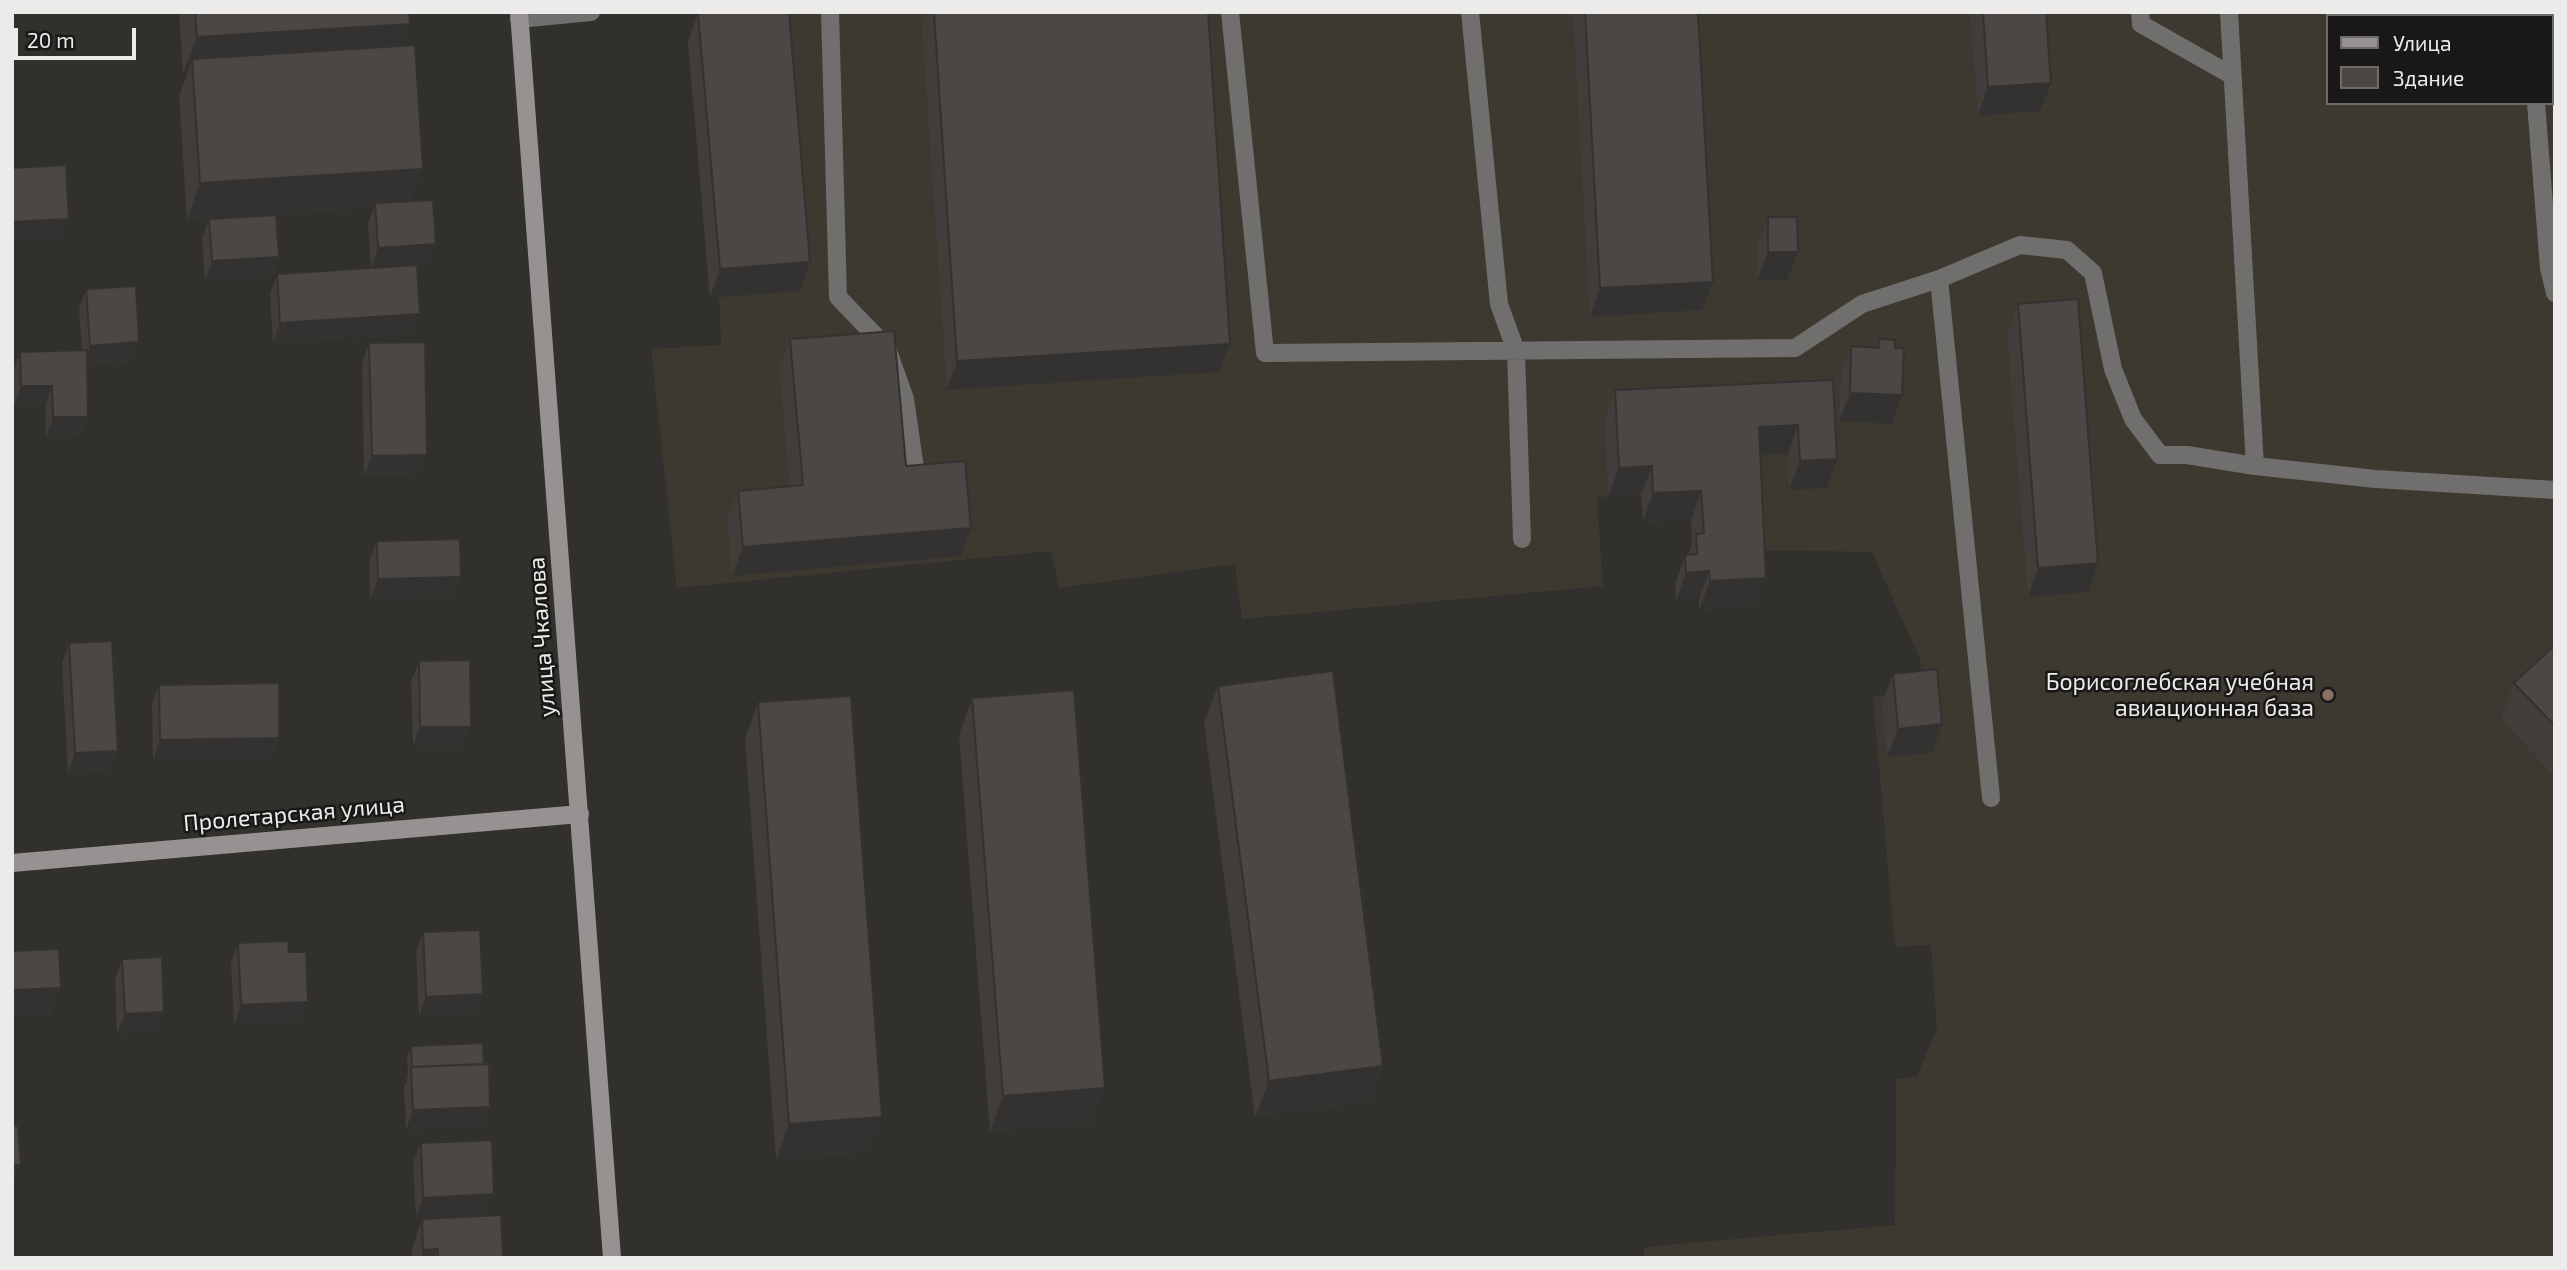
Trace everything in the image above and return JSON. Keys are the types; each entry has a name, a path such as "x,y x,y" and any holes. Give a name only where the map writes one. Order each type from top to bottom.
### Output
{"street":[{"name":"улица Чкалова","path":"519,15 612,1258"},
{"name":"Пролетарская улица","path":"12,863 580,814"}],"lane":[{"path":"519,15 592,12"},
{"path":"830,12 838,297 887,348 905,399 916,475"},
{"path":"1230,12 1265,353 1795,348 1862,304 1939,279 2020,245 2067,250 2093,273 2113,369 2133,419 2160,455 2187,455 2255,466 2376,479 2555,490"},
{"path":"1470,12 1499,304 1516,351 1522,539"},
{"path":"2140,12 2141,24 2231,75"},
{"path":"2229,12 2255,466"},
{"path":"2536,105 2549,268 2555,293"},
{"path":"1939,279 1991,798"}],"shaded area":[{"path":"742,12 2555,12 2555,1258 1644,1258 1644,1247 1895,1225 1896,1079 1917,1076 1937,1029 1931,945 1895,947 1873,697 1922,693 1920,659 1872,552 1754,550 1756,607 1699,610 1699,600 1676,601 1675,584 1686,583 1693,561 1691,520 1643,522 1641,495 1597,497 1603,586 1242,619 1235,564 1059,588 1051,551 677,588 651,349 721,345 719,298 710,298 688,42 740,38"}],"building":[{"path":"195,12 409,12 410,24 197,37"},
{"path":"789,12 810,262 720,269 698,13"},
{"path":"934,12 1208,12 1230,344 957,361"},
{"path":"1585,12 1698,12 1713,282 1600,288"},
{"path":"1983,12 2046,12 2051,83 1988,87"},
{"path":"415,45 423,169 200,183 192,59"},
{"path":"66,165 69,219 12,222 12,168"},
{"path":"433,200 436,244 378,248 375,203"},
{"path":"276,215 279,257 212,261 209,219"},
{"path":"1768,217 1797,217 1798,252 1768,252"},
{"path":"417,265 420,314 280,323 277,274"},
{"path":"136,286 139,342 90,346 86,289"},
{"path":"2078,299 2098,563 2038,568 2018,304"},
{"path":"894,331 906,466 965,461 971,528 743,547 738,491 803,485 790,339"},
{"path":"1879,339 1895,340 1895,348 1904,348 1902,395 1850,393 1851,346 1879,348"},
{"path":"425,342 427,455 372,456 369,343"},
{"path":"87,350 88,417 53,417 52,386 21,386 20,352"},
{"path":"1833,380 1837,459 1800,461 1798,425 1759,427 1766,578 1710,581 1709,571 1686,573 1685,555 1697,554 1696,534 1704,533 1701,491 1653,493 1652,466 1619,468 1615,390"},
{"path":"460,539 461,577 378,579 377,541"},
{"path":"112,641 118,751 75,753 69,643"},
{"path":"2555,645 2555,726 2514,683"},
{"path":"470,660 471,727 420,727 419,661"},
{"path":"1937,669 1942,724 1898,729 1893,674"},
{"path":"1333,671 1383,1066 1269,1081 1218,686"},
{"path":"279,683 279,738 160,740 159,685"},
{"path":"1074,690 1105,1088 1003,1096 972,698"},
{"path":"851,696 882,1117 789,1124 758,702"},
{"path":"480,930 483,994 426,997 423,932"},
{"path":"288,941 289,952 306,952 308,1002 241,1005 238,943"},
{"path":"59,949 61,988 12,990 12,951"},
{"path":"162,957 164,1012 125,1014 122,959"},
{"path":"483,1043 484,1064 412,1067 411,1046"},
{"path":"489,1064 490,1107 413,1110 411,1067"},
{"path":"12,1126 18,1126 21,1165 12,1166"},
{"path":"492,1140 494,1194 423,1198 421,1143"},
{"path":"501,1215 503,1258 438,1258 438,1249 423,1250 422,1219"}],"place":[{"name":"Борисоглебская учебная авиационная база","path":"2328,695"}]}
